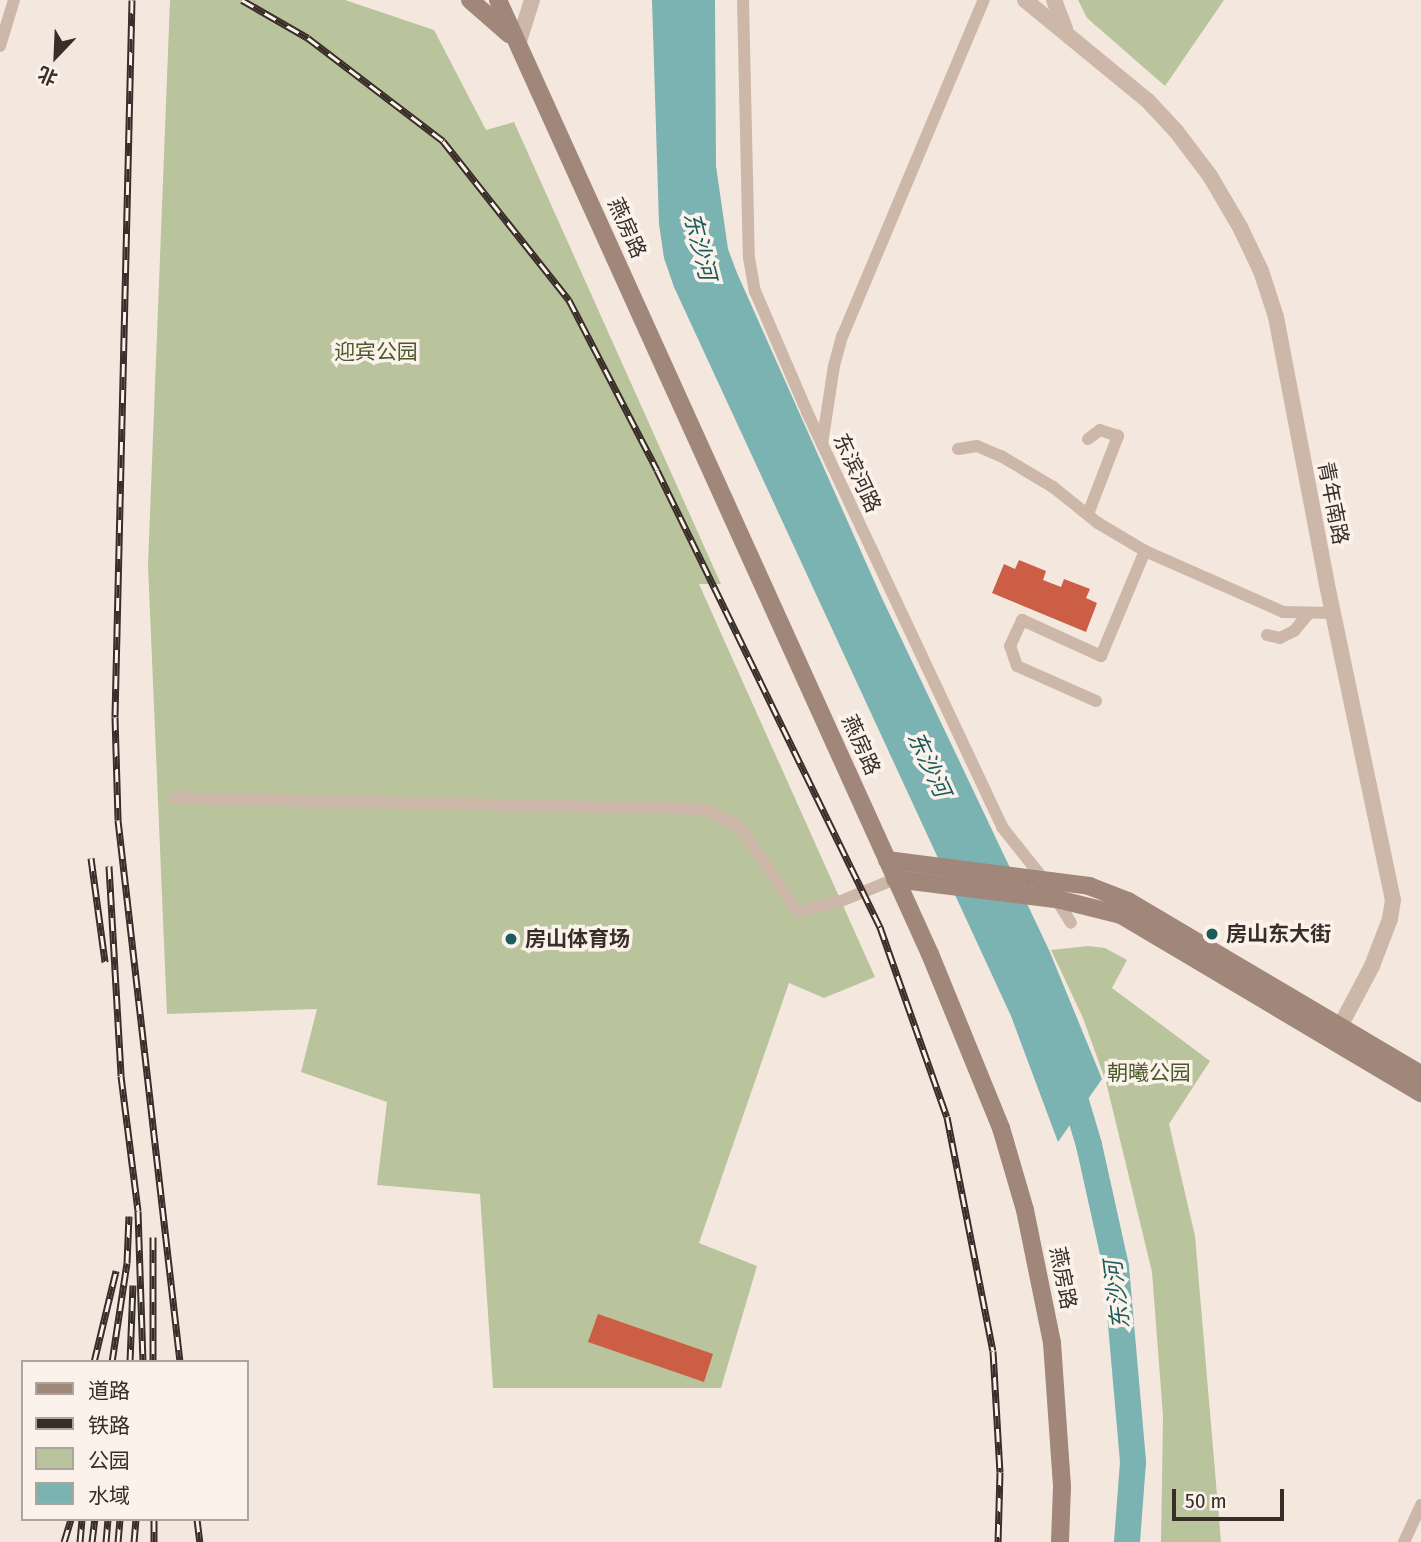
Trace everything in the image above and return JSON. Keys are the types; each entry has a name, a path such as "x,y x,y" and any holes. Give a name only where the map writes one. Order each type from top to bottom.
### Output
{"main road":[{"path":"470,0 518,44"},
{"name":"燕房路","path":"498,0 887,860 977,1066 1001,1128 1026,1210 1052,1343 1062,1488 1060,1542"},
{"path":"887,860 1089,886 1128,901 1336,1033 1421,1093"},
{"path":"895,879 1057,899 1090,905 1121,915 1336,1033 1421,1074"}],"street":[{"path":"0,46 14,0"},
{"path":"518,44 532,0"},
{"name":"东滨河路","path":"743,0 749,258 755,291 822,444 1002,827 1045,881 1071,923"},
{"path":"822,444 834,366 842,337 984,0"},
{"name":"青年南路","path":"1025,0 1148,101 1176,131 1210,176 1240,227 1261,271 1276,317 1333,613 1393,900 1390,919 1376,957 1336,1033"},
{"name":"青年南路","path":"1054,0 1066,31"},
{"path":"1087,514 1118,436 1100,430 1088,439"},
{"path":"958,449 977,446 1001,456 1146,551 1283,612 1333,613"},
{"path":"1096,701 1017,666 1010,646 1022,620 1101,656 1146,551"},
{"path":"1267,635 1280,638 1294,631 1309,612"},
{"path":"174,798 704,808 739,826 798,912 841,901 895,879"},
{"path":"1404,1542 1421,1505"}],"green space":[{"name":"房山体育场","path":"170,0 345,0 434,30 486,130 514,122 721,584 699,584 875,977 824,998 789,983 699,1243 757,1266 721,1388 493,1388 480,1194 377,1185 387,1102 301,1072 317,1009 167,1014 148,565"},
{"path":"1078,0 1224,0 1165,86 1087,18"},
{"name":"朝曦公园","path":"1088,946 1105,948 1127,960 1112,988 1210,1061 1169,1124 1195,1236 1221,1542 1161,1542 1163,1416 1152,1272 1106,1082 1083,1018 1051,950"}],"water":[{"path":"652,0 715,0 716,166 728,249 880,594 1049,950 1102,1079 1058,1142 1011,1016 674,287 664,258 659,224"}],"building":[{"path":"1019,560 1046,571 1043,580 1061,587 1064,579 1090,589 1086,598 1097,603 1086,632 992,593 1004,564 1015,569"},
{"path":"598,1314 713,1354 704,1382 588,1342"}],"waterway":[{"name":"东沙河","path":"1069,1078 1089,1145 1116,1267 1133,1462 1127,1542"}],"railway":[{"path":"132,0 115,717 118,820 180,1360"},
{"path":"242,0 308,38 443,141 569,300 657,470 880,927 947,1117 993,1351 1000,1472 998,1542"},
{"path":"91,858 105,962"},
{"path":"109,866 121,1076 138,1211 143,1360"},
{"path":"112,1360 127,1263 129,1216"},
{"path":"153,1237 153,1360"},
{"path":"94,1360 116,1271"},
{"path":"130,1360 133,1285"},
{"path":"64,1542 70,1521"},
{"path":"80,1542 82,1521"},
{"path":"92,1542 95,1521"},
{"path":"106,1542 108,1521"},
{"path":"118,1542 120,1521"},
{"path":"134,1542 136,1521"},
{"path":"154,1521 154,1542"},
{"path":"197,1521 200,1542"}],"place":[{"name":"房山东大街","path":"1212,934"},
{"name":"房山体育场","path":"511,939"}],"park label":[{"name":"迎宾公园","path":"376,352"}]}
